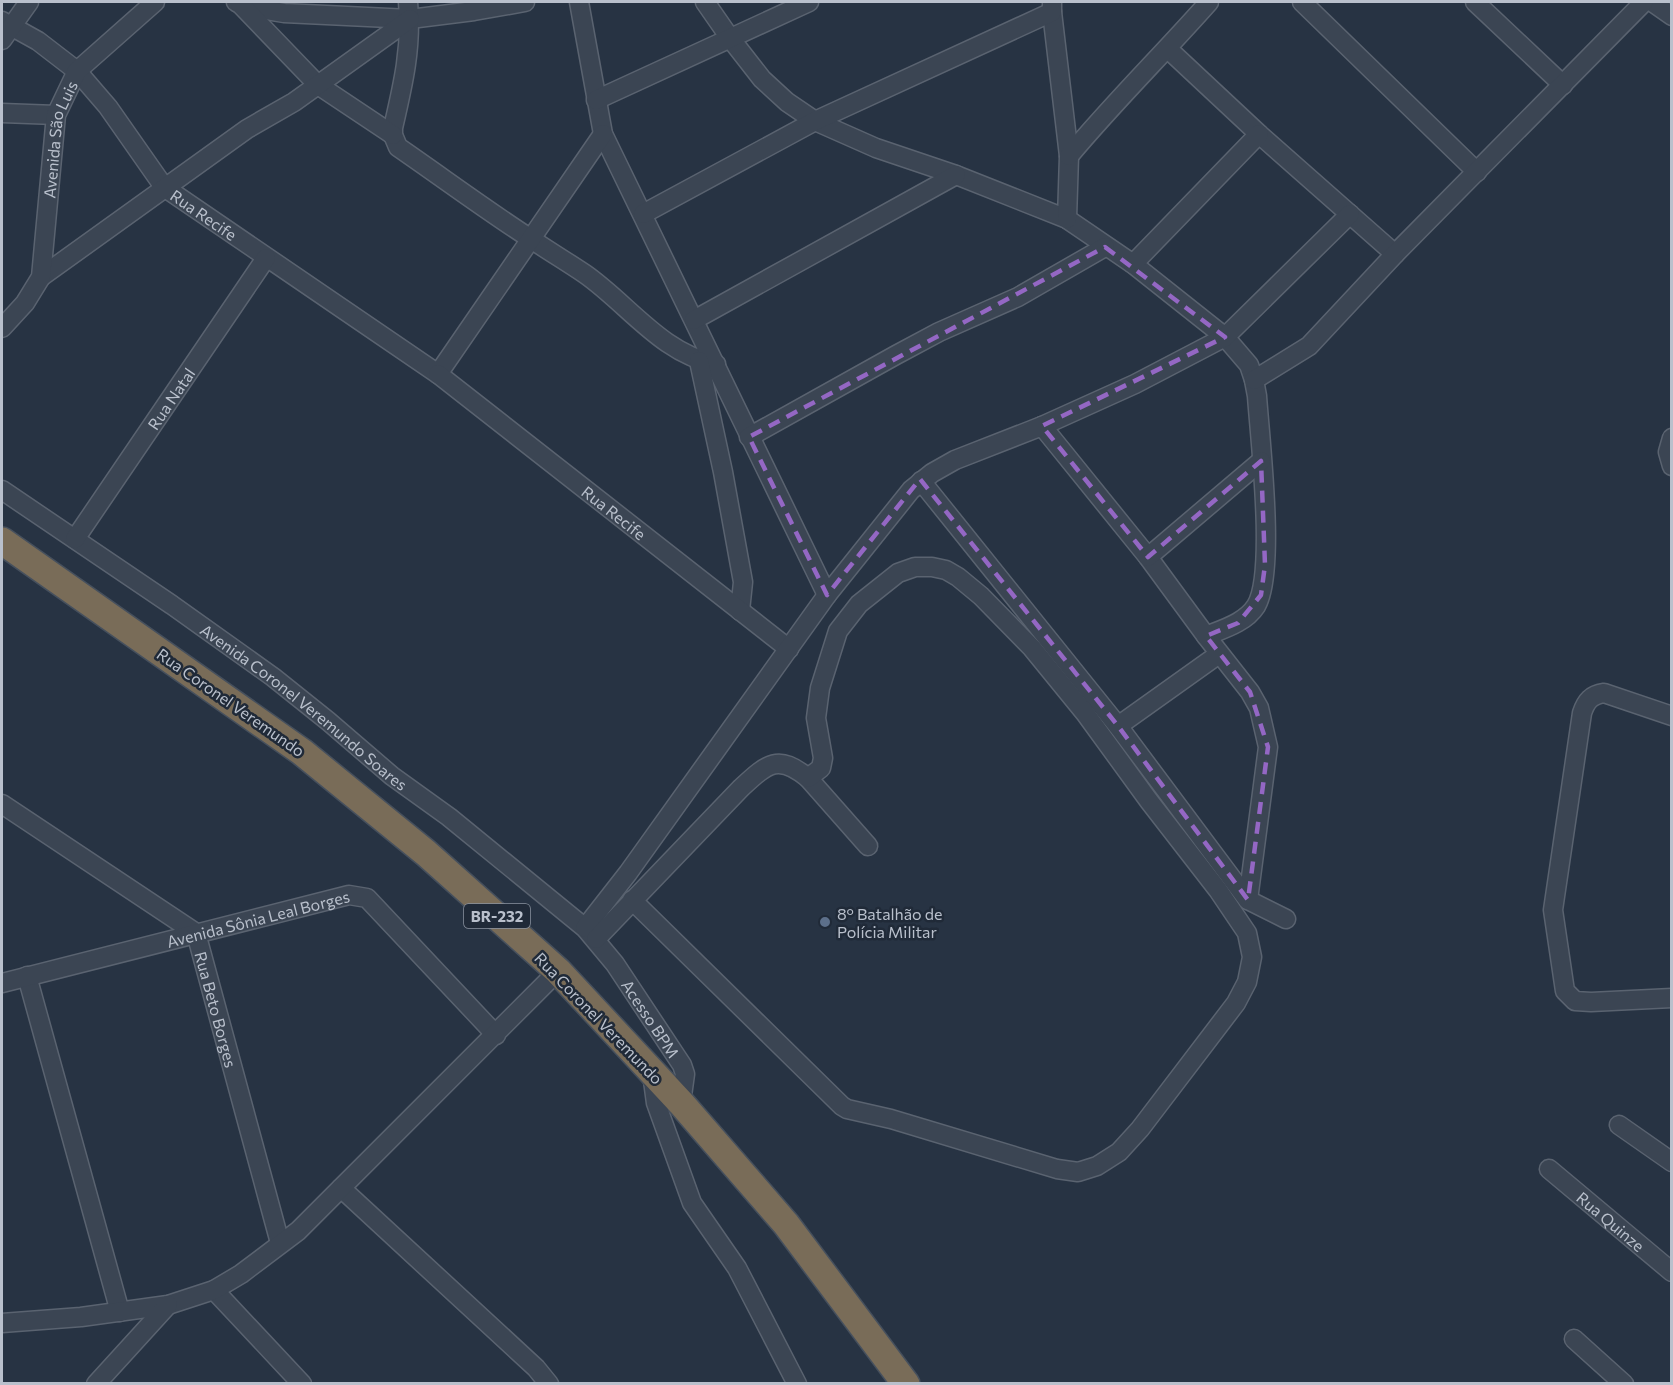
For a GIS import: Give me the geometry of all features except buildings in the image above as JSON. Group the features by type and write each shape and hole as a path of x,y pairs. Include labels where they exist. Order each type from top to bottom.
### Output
{"highway":[{"name":"Rua Coronel Veremundo","path":"2,541 302,752 426,853 558,971 681,1103 786,1224 906,1383"}],"street":[{"path":"5,29 29,2"},
{"name":"Avenida São Luis","path":"41,277 56,115 77,70 155,2"},
{"path":"238,2 248,7 284,13 474,11 525,2"},
{"path":"238,2 318,86 393,135"},
{"path":"579,2 603,134 694,320 707,363 723,472 743,582 740,610"},
{"path":"705,2 762,79 787,102 815,121 876,148 956,175 1067,219 1133,264 1225,337 1249,365 1254,381 1265,505 1265,553 1261,595 1255,608 1238,623 1206,636"},
{"path":"596,100 809,2"},
{"path":"1069,156 1102,116 1168,49 1209,2"},
{"path":"1302,2 1477,172"},
{"path":"1475,2 1563,85"},
{"path":"1254,381 1309,346 1395,254 1644,2"},
{"path":"1652,2 1671,16"},
{"path":"643,214 815,121 1052,7 1069,156 1067,219"},
{"path":"2,327 25,303 41,277 247,129 318,86 409,10"},
{"path":"409,10 407,67 393,128 393,135 399,147 587,276 685,355 707,363 749,437 827,595"},
{"name":"Rua Recife","path":"5,29 38,41 77,70 108,107 164,187 438,374 789,649"},
{"path":"1168,49 1259,134 1395,254"},
{"path":"2,113 56,115"},
{"path":"438,374 603,134"},
{"path":"1133,264 1259,134"},
{"path":"694,320 956,175"},
{"path":"590,933 628,873 827,595 921,480 955,460 1042,426 1135,384 1225,337 1350,214"},
{"path":"749,437 939,332 1018,297 1105,247"},
{"name":"Rua Natal","path":"75,539 266,258"},
{"path":"1042,426 1148,557 1219,654 1250,692 1259,708 1268,747 1248,900"},
{"path":"1671,438 1668,452 1671,466"},
{"path":"1148,557 1261,462"},
{"path":"921,480 1118,726 1248,900 1287,919"},
{"name":"Avenida Coronel Veremundo Soares","path":"2,490 273,677 392,776 449,817 590,933"},
{"path":"632,900 848,1109 891,1119 1057,1169 1078,1172 1096,1166 1119,1152 1140,1129 1236,1003 1247,982 1252,957 1247,933 1218,890 1085,713 1032,648 981,596 946,570 915,567 898,573 859,604 838,631 820,688 816,718 823,758 821,768 808,778"},
{"path":"1118,726 1219,654"},
{"path":"1671,716 1604,693 1596,694 1586,701 1582,713 1553,910 1565,991 1575,1001 1671,998"},
{"path":"590,933 632,900 758,772 771,765 785,763 794,766 808,778 868,846"},
{"name":"Rua Beto Borges","path":"2,804 196,933 280,1243"},
{"name":"Avenida Sônia Leal Borges","path":"2,983 349,895 367,898 496,1035"},
{"name":"Acesso BPM","path":"590,933 682,1065 685,1074 681,1103"},
{"path":"2,1323 168,1305 214,1290 241,1274 297,1231 558,971"},
{"path":"27,976 120,1311"},
{"path":"652,1073 656,1104 692,1203 737,1268 797,1383"},
{"path":"1619,1125 1671,1162"},
{"name":"Rua Quinze","path":"1549,1169 1671,1272"},
{"path":"341,1188 548,1382"},
{"path":"214,1290 302,1383"},
{"path":"96,1383 168,1305"},
{"path":"1575,1339 1623,1383"}],"highlighted area":[{"path":"1105,247 1225,337 1042,426 1148,557 1261,461 1265,565 1261,595 1238,623 1206,636 1250,692 1268,747 1248,900 1118,726 920,479 827,595 749,437"}],"place":[{"name":"8º Batalhão de Polícia Militar","path":"825,922"}]}
